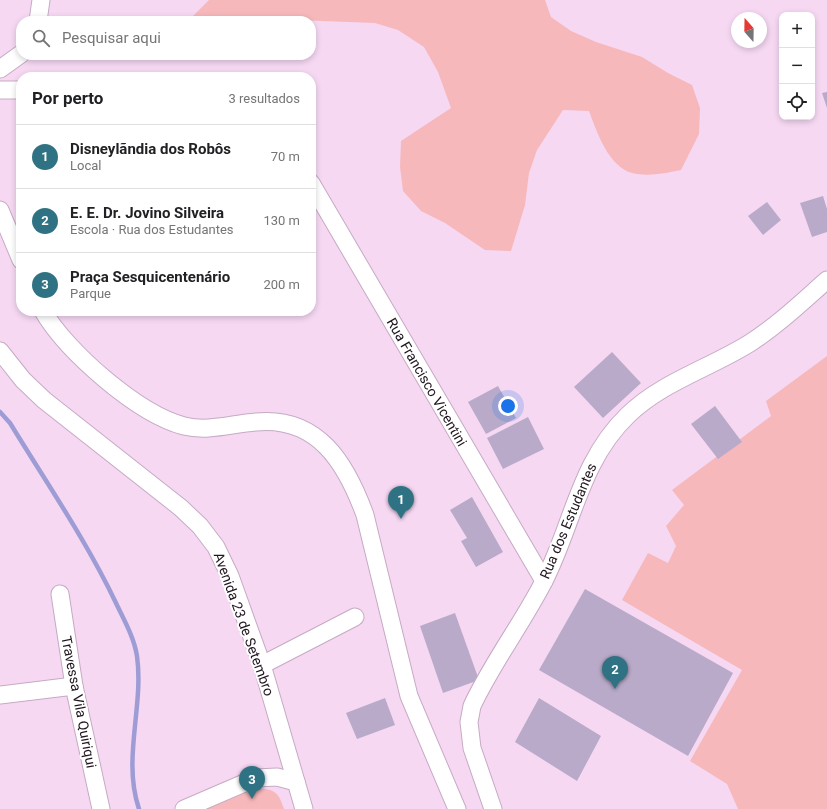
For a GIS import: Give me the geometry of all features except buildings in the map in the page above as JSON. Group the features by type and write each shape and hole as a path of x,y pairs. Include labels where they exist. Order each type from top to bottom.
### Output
{"street":[{"path":"39,16 41,0"},
{"path":"0,69 16,58"},
{"path":"0,90 16,90"},
{"name":"Rua Francisco Vicentini","path":"316,191 544,581"},
{"path":"0,210 16,248"},
{"name":"Rua dos Estudantes","path":"493,809 472,748 469,722 472,706 544,581 558,549 585,477 596,456 611,434 628,414 664,388 750,343 779,322 827,280"},
{"path":"47,316 62,338 96,372 142,406 164,419 184,426 209,429 273,420 298,426 317,437 331,451 344,468 355,488 365,515 409,696 457,809"},
{"name":"Avenida 23 de Setembro","path":"0,352 22,380 49,405 181,508 200,526 216,547 230,576 262,664 304,809"},
{"name":"Avenida 23 de Setembro","path":"0,366 22,380"},
{"name":"Travessa Vila Quiriqui","path":"60,594 74,686 101,809"},
{"path":"262,664 355,617"},
{"path":"0,695 74,686"},
{"path":"184,809 256,778 277,776 296,782"}],"shaded area":[{"path":"209,0 545,0 551,17 571,31 596,42 642,57 668,73 692,85 700,108 699,134 681,170 644,175 632,173 616,163 610,156 604,147 589,111 563,110 537,150 529,173 525,205 511,251 485,250 445,223 421,211 403,191 400,167 401,141 451,108 438,72 424,47 398,30 375,23 316,21 316,16 193,16"},
{"path":"827,356 827,809 738,809 727,784 690,761 742,670 622,600 648,553 668,563 676,546 666,526 684,505 672,490 771,416 766,401"},
{"path":"258,788 276,793 284,809 203,809 213,803"}],"waterway":[{"path":"0,412 10,423 79,534 104,580 134,642 137,656 138,694 132,771 134,790 139,809"}],"place":[{"name":"Disneylãndia dos Robôs","path":"401,519"},
{"name":"E. E. Dr. Jovino Silveira","path":"615,689"},
{"name":"Praça Sesquicentenário","path":"252,799"}]}
